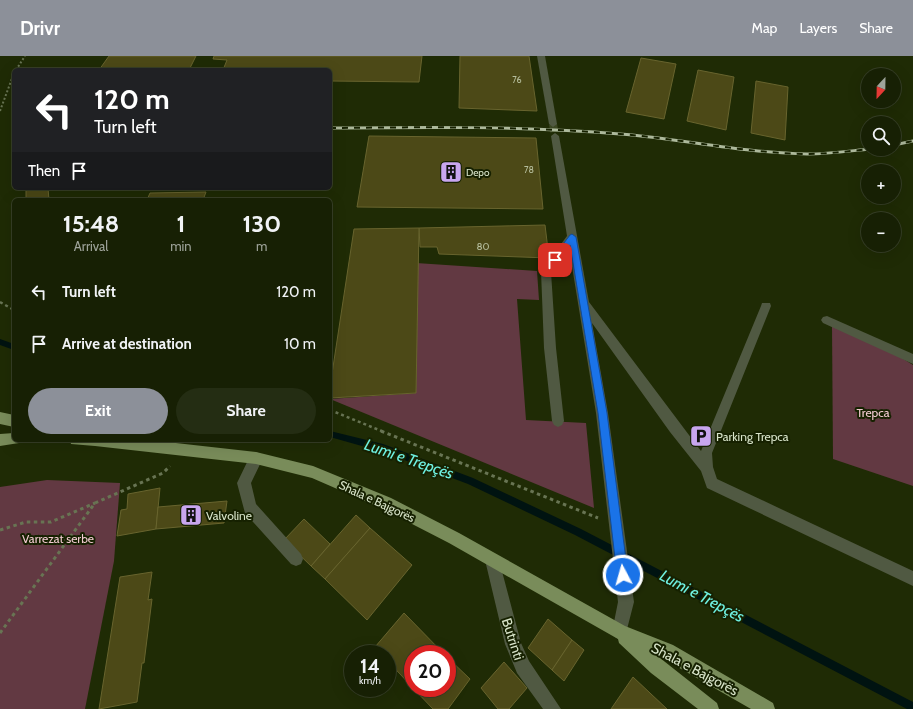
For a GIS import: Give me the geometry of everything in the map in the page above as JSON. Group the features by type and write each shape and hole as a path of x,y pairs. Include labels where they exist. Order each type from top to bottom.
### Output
{"main road":[{"path":"0,418 12,421"},
{"path":"0,440 12,439"},
{"name":"Shala e Bajgorës","path":"114,442 256,458 313,472 378,500 454,538 620,632 667,651 767,709"},
{"name":"Shala e Bajgorës","path":"620,632 657,667 711,709"}],"street":[{"path":"542,56 553,124"},
{"path":"555,136 602,413 618,530 626,602 620,632"},
{"path":"558,420 550,348 546,271 572,237"},
{"path":"584,303 618,347 677,433 706,467 712,483 913,579"},
{"path":"706,467 706,453 766,306"},
{"path":"827,320 913,359"},
{"path":"256,458 244,483 250,508 296,559"},
{"name":"Butrinti","path":"492,560 513,644 523,668 553,709"}],"path":[{"path":"17,68 25,56"},
{"path":"0,111 12,78"},
{"path":"0,302 12,309"},
{"path":"332,411 618,530"},
{"path":"0,530 26,522 51,522 163,473"},
{"path":"0,633 95,503"}],"green space":[{"path":"416,263 537,271 539,300 517,299 526,420 586,423 594,508 332,400 416,393"},
{"name":"Trepca","path":"832,326 897,355 913,365 913,486 833,459"},
{"name":"Varrezat serbe","path":"47,480 120,483 114,561 85,709 0,709 0,487"}],"building":[{"path":"109,56 196,56 190,68 100,68"},
{"path":"214,56 422,56 419,82 332,81 332,68 224,68 227,60 213,59"},
{"path":"460,56 529,56 537,111 459,108"},
{"path":"641,58 676,64 664,119 626,112"},
{"path":"698,70 734,77 726,130 687,121"},
{"path":"756,81 788,87 785,140 751,133"},
{"name":"Depo","path":"369,136 536,138 543,209 357,207"},
{"path":"26,190 48,190 49,198 26,198"},
{"path":"206,192 204,198 148,198 150,193"},
{"path":"545,225 549,258 439,254 437,247 420,247 419,228"},
{"path":"419,228 416,393 332,398 332,374 354,229"},
{"path":"160,488 156,529 117,536 121,510 127,509 128,494"},
{"name":"Valvoline","path":"227,501 224,523 156,529 158,507"},
{"path":"356,515 370,528 325,579 311,566"},
{"path":"304,519 330,544 311,566 284,540"},
{"path":"370,528 412,565 367,620 325,579"},
{"path":"152,572 148,600 152,599 144,663 142,663 137,702 99,709 120,577"},
{"path":"404,613 435,645 404,645 404,678 396,670 396,645 377,645"},
{"path":"548,619 572,640 552,670 528,648"},
{"path":"572,640 584,650 564,681 552,670"},
{"path":"504,662 527,688 509,709 498,709 481,688"},
{"path":"456,666 470,679 448,709 433,709 422,697 456,697"},
{"path":"633,677 667,709 611,709"}],"waterway":[{"name":"Lumi e Trepçës","path":"0,342 12,346"},
{"name":"Lumi e Trepçës","path":"332,435 383,448 470,481 578,532 913,707"}],"tunnel":[{"path":"553,124 555,136"}],"railway":[{"path":"332,128 403,127 584,131 644,136 737,149 783,153 807,154 861,150"},
{"path":"901,144 913,141"}],"place":[{"name":"Depo","path":"451,172"},
{"name":"Parking Trepca","path":"701,436"},
{"name":"Valvoline","path":"191,515"}],"route":[{"path":"555,260 572,237 602,413 623,575"}]}
